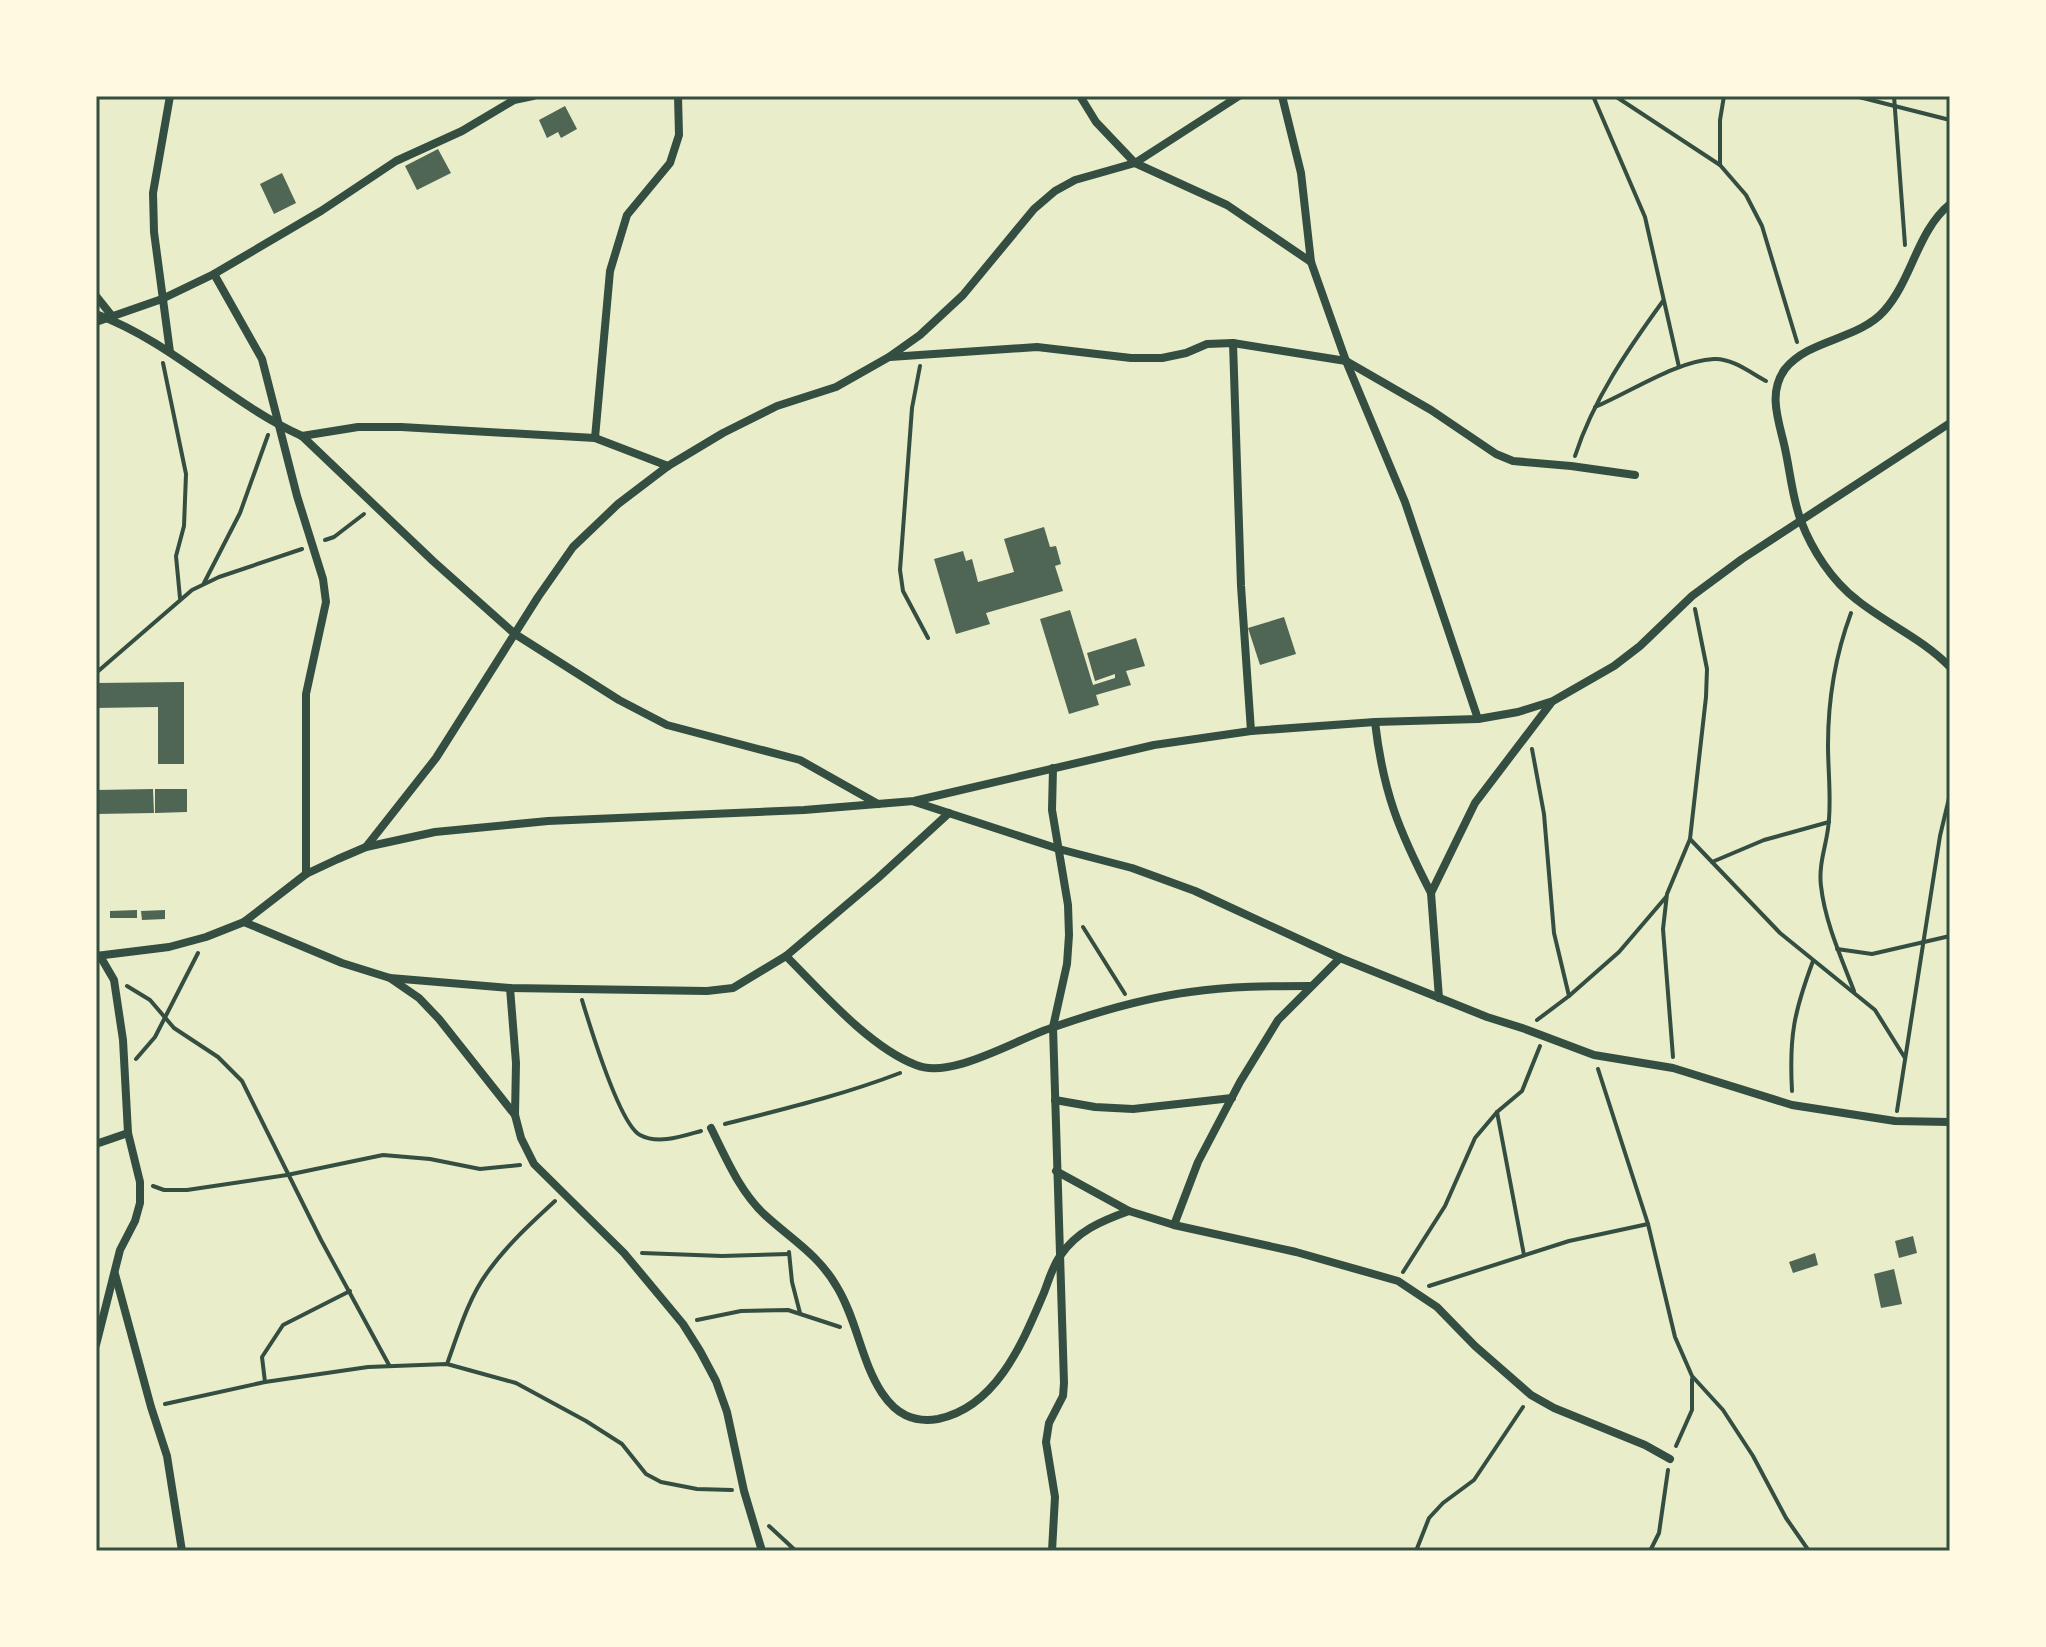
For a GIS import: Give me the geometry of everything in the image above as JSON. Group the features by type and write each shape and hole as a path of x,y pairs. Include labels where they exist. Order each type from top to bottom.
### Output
{"street":[{"path":"170,96 153,193 154,232 170,352"},
{"path":"96,322 162,299 214,274 321,211 396,161 462,131 515,98 533,96"},
{"path":"595,438 610,271 627,215 670,163 679,135 678,96"},
{"path":"1080,96 1096,122 1135,163 1227,205 1311,262"},
{"path":"366,847 436,758 573,547 618,504 668,466 777,406 836,387 889,357 920,335 963,295 1034,209 1055,191 1075,180 1135,163 1239,96"},
{"path":"1282,96 1301,173 1311,262 1346,361 1405,502 1478,719"},
{"path":"1950,204 1933,222 1907,275 1883,312 1871,323 1802,356 1786,367 1775,387 1776,410 1801,520 1819,555 1836,580 1856,599 1910,635 1950,667"},
{"path":"214,274 262,359 277,424 323,579 326,602 306,694 306,874"},
{"path":"96,296 109,317"},
{"path":"96,314 109,317 159,345 277,424 302,436 515,634 619,700 667,725 800,760 878,804"},
{"path":"889,357 1037,347 1131,358 1162,358 1207,344 1233,343 1346,361 1431,410 1496,454 1526,464 1571,466 1635,475"},
{"path":"1233,343 1241,586 1251,731"},
{"path":"96,1345 120,1250 135,1221 140,1203 140,1182 128,1133 123,1040 114,980 98,956 169,947 206,937 244,922 306,874 366,847 435,832 548,821 744,813 914,801 1154,745 1251,731 1375,722 1478,719 1518,712 1553,701 1614,666 1649,638 1692,596 1801,520 1950,423"},
{"path":"302,436 358,427 401,427 595,438 668,466"},
{"path":"1431,893 1475,803 1553,701"},
{"path":"1375,722 1381,769 1391,806 1431,893 1439,998"},
{"path":"1052,1551 1055,1497 1046,1442 1049,1423 1063,1396 1064,1383 1053,1027 1067,964 1068,905 1052,810 1053,768"},
{"path":"914,801 1059,849 1132,868 1195,891 1303,938 1340,958 1487,1017 1594,1055 1673,1068 1792,1105 1895,1121 1950,1122"},
{"path":"244,922 342,963 390,978 578,990 707,991 733,988 786,956 949,813"},
{"path":"786,956 849,1018 894,1053 918,1066 946,1067 1053,1027 1187,992 1254,986 1311,986"},
{"path":"1174,1225 1198,1162 1278,1020 1340,958"},
{"path":"390,978 419,998 439,1019 515,1115"},
{"path":"510,988 516,1063 515,1115 521,1138 534,1164 624,1253 683,1324 710,1371 723,1402 762,1551"},
{"path":"1055,1100 1133,1109 1232,1098"},
{"path":"711,1128 749,1197 765,1215 813,1254 837,1286 882,1394 904,1416 921,1422 948,1417 978,1400 1004,1374 1025,1337 1059,1258 1079,1234 1098,1222 1129,1211"},
{"path":"96,1144 128,1133"},
{"path":"1056,1171 1129,1211 1398,1281 1437,1307 1475,1346 1531,1395 1670,1459"},
{"path":"115,1273 167,1456 182,1551"}],"path":[{"path":"1593,96 1645,217 1679,367"},
{"path":"1615,96 1720,165 1746,195 1762,226 1787,317 1802,356"},
{"path":"1720,165 1720,120 1724,96"},
{"path":"1855,96 1950,120"},
{"path":"1894,96 1905,246"},
{"path":"1571,466 1595,407 1663,300"},
{"path":"159,345 186,474 184,526 176,556 180,599"},
{"path":"922,356 912,408 900,580 928,638"},
{"path":"1595,407 1679,367 1715,359 1727,361 1775,387"},
{"path":"204,583 240,513 277,424"},
{"path":"96,673 180,599 204,583 334,537 375,506"},
{"path":"1673,1068 1663,929 1667,894 1690,839 1707,669 1692,596"},
{"path":"1854,991 1837,949 1821,887 1820,866 1829,822 1828,746 1832,677 1839,645 1856,599"},
{"path":"1528,731 1544,814 1554,933 1569,996"},
{"path":"1895,1121 1940,836 1950,794"},
{"path":"1712,862 1764,840 1829,822"},
{"path":"1690,839 1780,933 1875,1010 1905,1058"},
{"path":"1525,1029 1619,952 1667,894"},
{"path":"1068,905 1132,1005"},
{"path":"1837,949 1872,954 1950,936"},
{"path":"124,1070 149,1046 206,937"},
{"path":"1792,1105 1790,1050 1794,1017 1813,961"},
{"path":"114,980 145,996 165,1019 218,1057 242,1081 287,1175 390,1366"},
{"path":"578,990 630,1126 641,1135 655,1139 679,1137 862,1088 918,1066"},
{"path":"1398,1281 1445,1206 1475,1138 1497,1112 1522,1091 1543,1035"},
{"path":"1594,1055 1648,1224 1675,1337 1692,1376 1723,1410 1753,1456 1786,1518 1809,1551"},
{"path":"1497,1112 1524,1255"},
{"path":"140,1182 164,1190 187,1190 287,1175 383,1155 430,1159 480,1169 534,1164"},
{"path":"447,1364 460,1327 485,1274 523,1229 563,1194"},
{"path":"1416,1291 1569,1241 1648,1224"},
{"path":"789,1233 789,1254 800,1313"},
{"path":"624,1253 789,1254"},
{"path":"265,1382 262,1357 283,1325 350,1291"},
{"path":"683,1324 741,1311 767,1309 800,1313 856,1333"},
{"path":"151,1407 265,1382 390,1366 447,1364 516,1383 586,1421 622,1444 646,1474 661,1482 697,1489 744,1491"},
{"path":"1416,1551 1429,1518 1443,1503 1474,1480 1531,1395"},
{"path":"749,1508 796,1551"}],"building":[{"path":"565,106 577,129 561,138 558,132 547,138 539,120"},
{"path":"438,149 451,173 417,190 405,166"},
{"path":"282,173 296,203 274,214 260,184"},
{"path":"1044,527 1050,547 1056,546 1061,564 1055,566 1063,591 986,613 990,624 956,634 934,559 963,551 966,561 972,559 978,582 1014,572 1004,539"},
{"path":"1070,610 1093,685 1115,678 1115,674 1095,681 1087,653 1136,638 1145,666 1126,671 1131,685 1096,695 1099,705 1069,714 1040,619"},
{"path":"1284,617 1296,654 1260,665 1248,628"},
{"path":"184,682 184,764 158,764 158,707 96,708 96,683"},
{"path":"153,789 154,813 96,814 96,790"},
{"path":"155,789 187,789 187,812 155,813"},
{"path":"137,910 137,918 110,918 110,911"},
{"path":"165,910 165,919 142,920 141,911"},
{"path":"1913,1236 1917,1253 1899,1258 1895,1241"},
{"path":"1815,1253 1818,1265 1793,1273 1789,1262"},
{"path":"1894,1269 1902,1304 1881,1308 1874,1274"}]}
